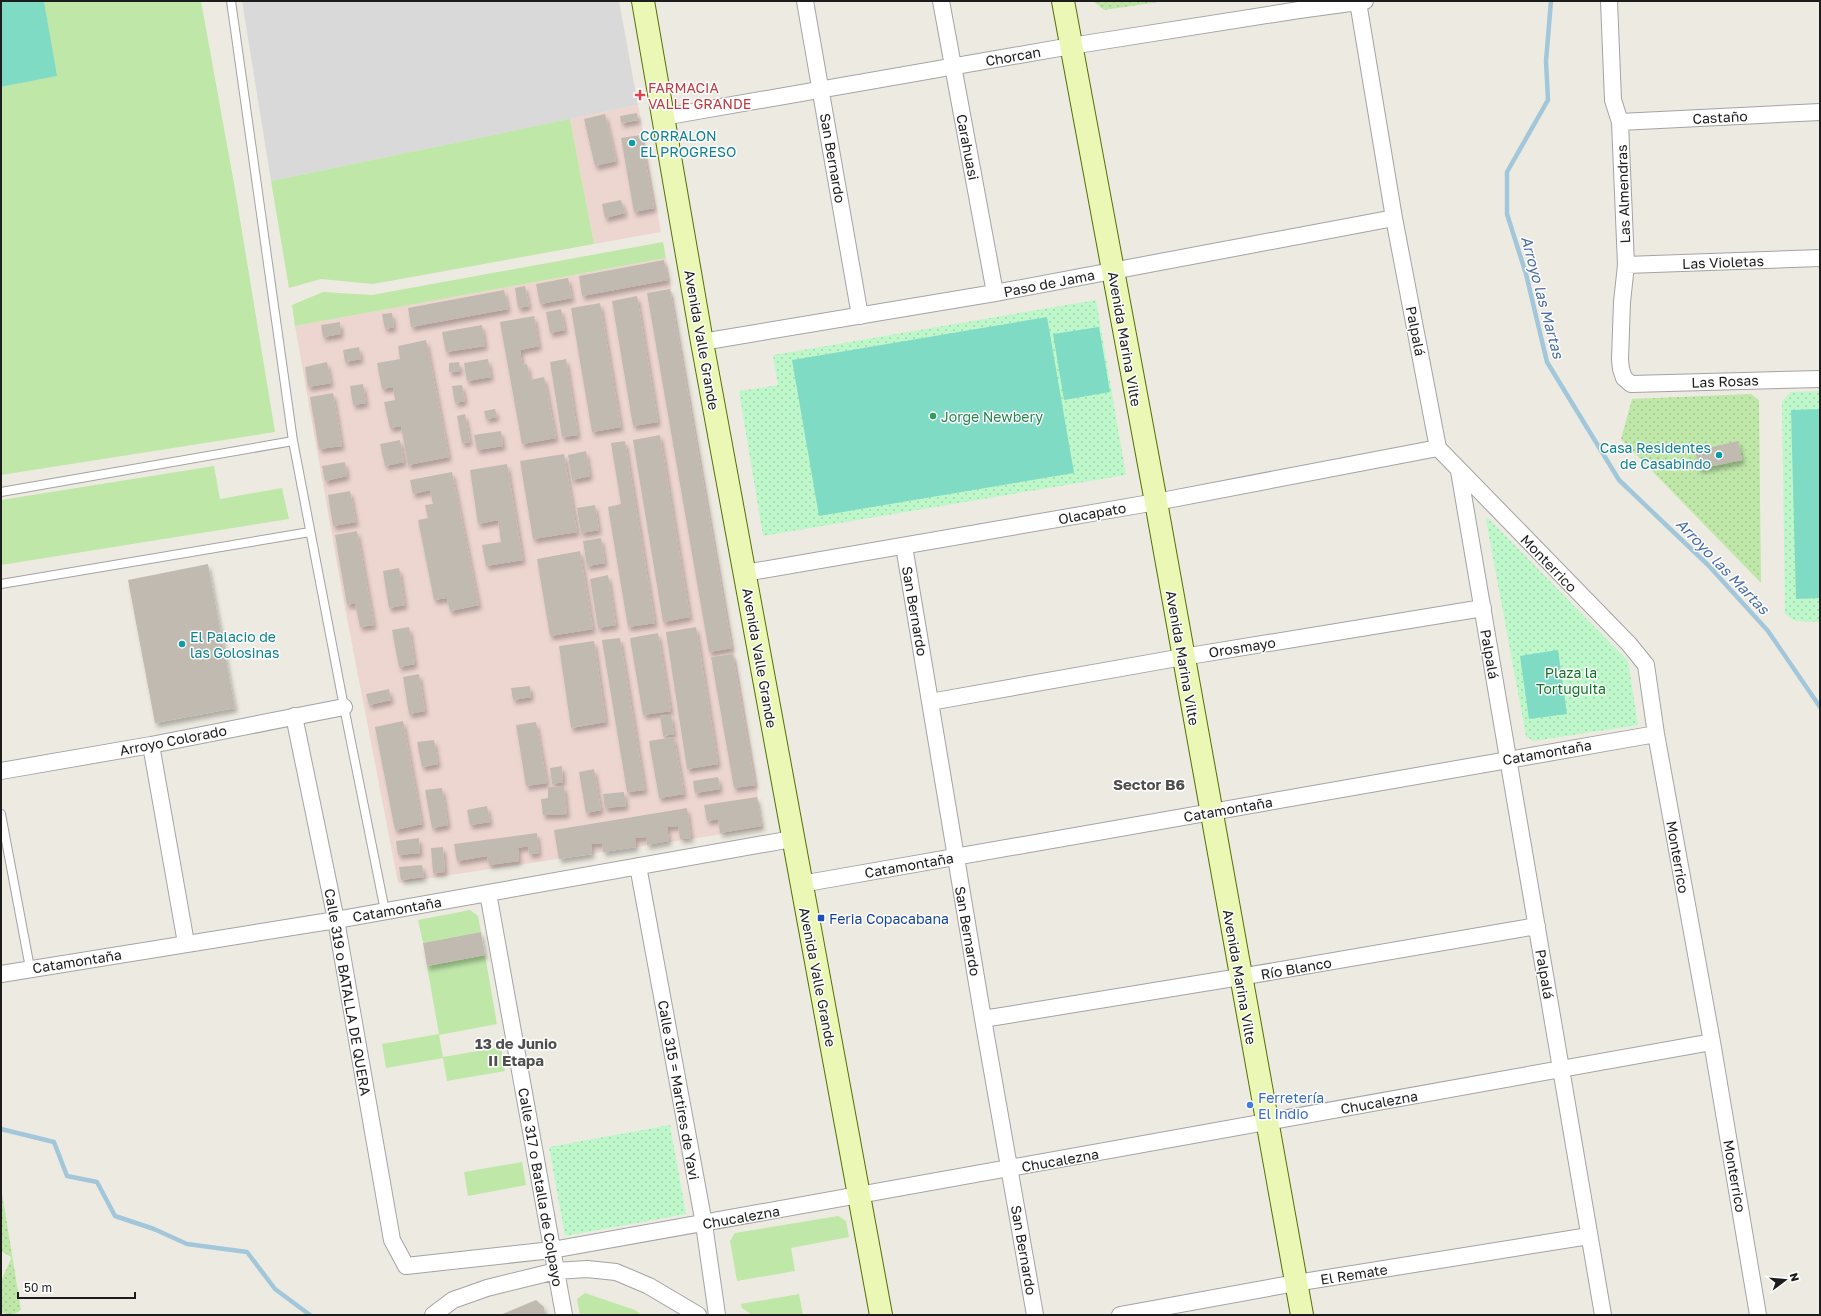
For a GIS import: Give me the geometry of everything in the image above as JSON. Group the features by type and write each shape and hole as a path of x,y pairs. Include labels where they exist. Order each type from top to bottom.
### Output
{"street":[{"name":"Avenida Valle Grande","path":"643,1 702,342 792,839 881,1315"},
{"name":"San Bernardo","path":"805,1 860,316"},
{"name":"Carahuasi","path":"941,1 995,293"},
{"name":"Avenida Marina Vilte","path":"1063,1 1156,502 1240,977 1302,1315"},
{"name":"Las Almendras","path":"1609,1 1613,100 1620,122 1626,265 1622,302 1620,359 1624,378 1631,384"},
{"name":"Chorcan","path":"663,117 1298,5 1361,2"},
{"name":"Palpalá","path":"1361,2 1394,218 1438,448"},
{"name":"Castaño","path":"1620,122 1820,112"},
{"name":"Paso de Jama","path":"702,342 995,293 1394,218"},
{"name":"Las Violetas","path":"1626,265 1820,258"},
{"name":"Las Rosas","path":"1631,384 1820,379"},
{"path":"1438,448 1459,471"},
{"name":"Olacapato","path":"745,573 1156,502 1438,448"},
{"name":"Palpalá","path":"1459,471 1603,1315"},
{"name":"Monterrico","path":"1459,471 1629,644 1646,664 1656,734 1712,1042 1758,1315"},
{"name":"San Bernardo","path":"904,546 955,856 1035,1315"},
{"name":"Orosmayo","path":"930,702 1183,657 1482,608"},
{"name":"Arroyo Colorado","path":"1,771 151,745 344,707"},
{"name":"Calle 319 o BATALLA DE QUERA","path":"294,716 336,920 392,1240 406,1266"},
{"name":"Catamontaña","path":"801,884 1508,758 1656,734"},
{"path":"151,745 186,943"},
{"name":"Catamontaña","path":"1,974 30,968 336,920 792,839"},
{"name":"Calle 315 = Martires de Yavi","path":"638,866 704,1224 717,1315"},
{"name":"Calle 317 o Batalla de Colpayo","path":"488,893 564,1315"},
{"name":"Río Blanco","path":"983,1019 1537,926"},
{"name":"Chucalezna","path":"406,1266 552,1250 704,1224 1712,1042"},
{"name":"El Remate","path":"1120,1315 1296,1283 1589,1236"},
{"path":"433,1315 453,1300 487,1288 556,1271 587,1269 616,1272 649,1286 698,1315"}],"lane":[{"path":"231,1 293,441 385,911"},
{"path":"1,492 293,441"},
{"path":"1,584 310,532"},
{"path":"1,814 30,968"}],"shaded area":[{"path":"1,1 44,1 57,76 1,87"},
{"path":"242,1 619,1 638,105 271,181"},
{"path":"638,105 661,232 594,244 570,119"},
{"path":"666,258 758,786 757,791 763,828 398,883 345,608 295,326"},
{"name":"Jorge Newbery","path":"1047,317 1074,473 819,516 792,360"},
{"path":"1099,327 1110,392 1064,400 1053,334"},
{"path":"1820,409 1820,598 1796,599 1791,410"},
{"path":"1558,650 1567,714 1529,719 1520,656"}],"green space":[{"path":"44,1 201,1 235,189 275,432 1,475 1,87 56,76"},
{"path":"1093,1 1166,1 1104,10"},
{"path":"570,119 594,244 373,284 321,279 289,288 271,181"},
{"path":"663,242 666,258 295,326 292,305 323,292 372,295"},
{"name":"Jorge Newbery","path":"1096,300 1126,475 763,536 739,391 778,385 773,355"},
{"path":"1820,391 1820,622 1795,621 1785,614 1782,401 1791,392"},
{"path":"1751,394 1759,400 1761,583 1621,439 1632,399"},
{"path":"214,466 220,499 282,488 289,519 1,565 1,500"},
{"name":"Plaza la Tortuguita","path":"1488,518 1628,661 1638,725 1533,741 1526,736 1486,520"},
{"path":"470,910 478,916 481,932 423,943 418,920"},
{"path":"485,955 497,1024 439,1035 443,1057 501,1047 505,1071 447,1081 443,1058 386,1068 382,1044 439,1034 427,966"},
{"path":"670,1125 686,1214 565,1236 549,1147"},
{"path":"522,1162 526,1185 468,1196 464,1172"},
{"path":"1,1187 21,1310 11,1314 1,1312 1,1281 11,1257 1,1251"},
{"path":"838,1216 846,1221 849,1237 791,1248 795,1271 737,1281 730,1241 735,1233"},
{"path":"585,1293 635,1310 642,1315 580,1315 577,1299"},
{"path":"799,1294 803,1315 752,1315 742,1308 741,1304"}],"building":[{"path":"637,113 638,120 621,123 620,116"},
{"path":"605,114 616,161 595,166 584,119"},
{"path":"641,135 654,208 634,212 621,138"},
{"path":"621,200 625,213 605,218 602,204"},
{"path":"664,260 668,280 582,296 579,276"},
{"path":"568,278 572,298 540,304 536,284"},
{"path":"525,286 529,306 518,308 515,288"},
{"path":"670,289 732,648 709,652 647,293"},
{"path":"504,290 508,309 411,327 408,308"},
{"path":"637,296 658,422 633,426 612,301"},
{"path":"600,303 621,427 592,432 571,308"},
{"path":"561,309 565,330 550,333 546,312"},
{"path":"392,313 394,327 385,329 382,314"},
{"path":"534,316 539,346 520,350 522,365 527,364 530,380 544,377 556,438 522,444 500,322"},
{"path":"340,322 341,334 323,337 321,325"},
{"path":"482,325 485,346 446,352 442,332"},
{"path":"426,340 449,457 408,465 401,426 390,428 384,402 395,400 393,387 382,389 377,363 400,359 398,346"},
{"path":"359,347 361,359 345,362 343,350"},
{"path":"488,359 491,377 467,381 464,363"},
{"path":"566,359 578,435 562,437 550,362"},
{"path":"327,362 331,383 308,387 305,367"},
{"path":"459,362 460,371 449,372 449,363"},
{"path":"363,384 366,403 353,405 350,386"},
{"path":"462,385 465,401 455,403 452,386"},
{"path":"333,393 342,446 319,449 310,397"},
{"path":"495,409 497,417 486,419 484,411"},
{"path":"465,414 470,442 462,443 457,416"},
{"path":"501,431 503,446 477,450 474,435"},
{"path":"660,435 690,617 663,622 633,440"},
{"path":"400,440 404,462 385,466 380,444"},
{"path":"625,441 655,623 628,627 608,507 621,504 611,443"},
{"name":"Casa Residentes de Casabindo","path":"1738,441 1742,460 1699,469 1695,451"},
{"path":"586,451 590,476 572,480 568,455"},
{"path":"564,454 577,532 533,539 520,461"},
{"path":"345,462 347,476 325,481 322,466"},
{"path":"507,464 523,560 486,566 482,545 501,542 498,520 478,524 470,470"},
{"path":"452,472 479,605 450,611 447,598 434,600 418,520 428,518 425,505 433,504 430,490 413,494 410,480"},
{"path":"350,491 356,522 333,526 328,495"},
{"path":"595,505 599,530 581,533 577,508"},
{"path":"357,531 374,625 360,627 355,603 347,605 335,535"},
{"path":"601,538 605,563 587,566 583,541"},
{"path":"580,551 593,629 550,636 537,559"},
{"name":"El Palacio de las Golosinas","path":"208,564 235,708 155,723 128,580"},
{"path":"399,568 405,605 389,608 383,571"},
{"path":"608,575 616,625 598,628 590,579"},
{"path":"409,627 415,664 399,667 392,630"},
{"path":"696,627 718,764 687,769 666,632"},
{"path":"658,633 671,711 643,715 630,638"},
{"path":"620,638 645,790 627,792 602,640"},
{"path":"594,641 606,722 571,728 559,646"},
{"path":"733,654 755,785 734,788 711,657"},
{"path":"419,674 425,711 409,714 403,677"},
{"path":"530,686 531,697 513,700 511,688"},
{"path":"389,689 391,700 369,705 366,694"},
{"path":"671,715 674,734 663,736 660,716"},
{"path":"403,721 422,824 395,830 375,727"},
{"path":"536,722 547,783 526,786 516,725"},
{"path":"674,737 684,794 659,798 649,741"},
{"path":"434,740 438,764 422,767 417,742"},
{"path":"562,766 563,782 552,784 550,768"},
{"path":"594,769 601,810 586,813 579,772"},
{"path":"718,777 720,789 695,793 693,781"},
{"path":"564,786 567,814 543,815 541,799 548,798 548,787"},
{"path":"442,788 448,825 432,828 425,790"},
{"path":"624,792 626,806 605,808 603,794"},
{"path":"757,797 762,826 720,833 718,819 707,821 704,805"},
{"path":"487,806 490,822 470,825 467,810"},
{"path":"687,808 691,838 680,839 678,826 667,827 669,841 647,845 646,837 635,838 636,847 603,852 602,843 591,844 592,854 559,859 554,830"},
{"path":"537,833 539,853 529,854 528,846 518,848 519,861 489,865 487,856 457,861 454,844"},
{"path":"419,838 420,853 398,855 396,841"},
{"path":"443,847 445,872 433,873 431,848"},
{"path":"422,865 424,877 401,880 399,867"},
{"path":"481,932 485,955 427,966 423,943"},
{"path":"536,1300 544,1307 545,1315 500,1315"}],"waterway":[{"name":"Arroyo las Martas","path":"1551,1 1546,61 1548,100 1507,172 1507,214 1526,274 1547,362 1619,480 1708,565 1768,631 1820,707"},
{"path":"1,1129 54,1142 67,1176 97,1182 115,1216 154,1229 187,1244 247,1252 275,1289 310,1315"}],"place":[{"name":"FARMACIA VALLE GRANDE","path":"640,95"},
{"name":"CORRALON EL PROGRESO","path":"632,143"},
{"name":"Jorge Newbery","path":"933,416"},
{"name":"Casa Residentes de Casabindo","path":"1719,455"},
{"name":"El Palacio de las Golosinas","path":"182,644"},
{"name":"Feria Copacabana","path":"821,918"},
{"name":"Ferretería El Indio","path":"1250,1105"}],"district":[{"name":"Sector B6","path":"1149,784"},
{"name":"13 de Junio II Etapa","path":"516,1052"}]}
